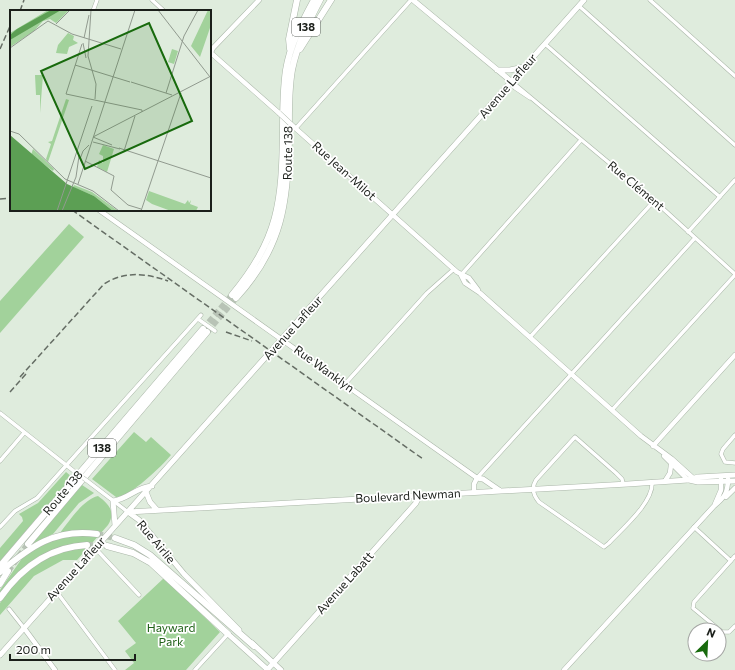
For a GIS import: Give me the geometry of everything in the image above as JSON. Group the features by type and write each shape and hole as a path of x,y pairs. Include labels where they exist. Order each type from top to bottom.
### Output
{"highway":[{"path":"293,55 289,39 297,0"},
{"name":"Route 138","path":"234,297 263,264 274,242 282,217 288,184 290,89 293,55 299,29 314,0"},
{"name":"Route 138","path":"293,55 320,0"},
{"path":"293,55 332,0"},
{"name":"Route 138","path":"0,566 205,331 28,544"},
{"path":"0,572 24,551 47,540 71,534 98,534"},
{"path":"115,538 134,545 153,557 254,646"},
{"path":"0,598 16,577 38,560 64,549 87,545"},
{"path":"107,546 133,553 151,563 228,634"},
{"path":"0,584 8,571"}],"main road":[{"name":"Rue Clément","path":"412,0 512,82"},
{"name":"Avenue Lafleur","path":"0,655 584,0"},
{"path":"496,70 510,70 525,67"},
{"name":"Boulevard Newman","path":"128,512 623,484 735,475"},
{"path":"477,478 483,479 499,490"},
{"name":"Boulevard Newman","path":"690,479 698,482 735,482"},
{"path":"115,525 114,501 120,500 141,487 152,486"},
{"path":"146,492 150,502 157,510"},
{"name":"Avenue Labatt","path":"268,670 416,503 420,495"},
{"name":"Rue Airlie","path":"128,512 138,520 180,570 254,646 281,670"},
{"path":"228,634 268,670"}],"street":[{"path":"92,10 97,0"},
{"path":"152,0 163,10"},
{"path":"211,51 259,0"},
{"path":"295,127 412,0"},
{"path":"650,0 735,76"},
{"path":"579,6 735,145"},
{"path":"545,44 720,197"},
{"name":"Rue Jean-Milot","path":"211,54 454,269 461,275 469,278 480,293 653,446 672,459 690,479"},
{"name":"Rue Clément","path":"512,82 515,88 534,101 654,201 735,274"},
{"path":"461,275 581,140"},
{"path":"688,232 735,180"},
{"path":"530,337 654,201"},
{"name":"Rue Wanklyn","path":"101,211 477,478"},
{"path":"474,492 474,484 477,478 695,238"},
{"path":"345,384 427,293 454,269"},
{"path":"612,410 735,274"},
{"path":"0,527 15,511 35,500 199,317 215,331"},
{"path":"653,446 735,355"},
{"name":"Rue Airlie","path":"0,414 128,512"},
{"path":"0,461 24,433"},
{"path":"735,435 723,449 721,454 725,462 735,463"},
{"path":"623,484 622,479 616,473 575,437 536,480 533,489 539,502 604,547 644,503 652,490 652,482"},
{"name":"Rue Jean-Milot","path":"662,453 671,465 690,479"},
{"path":"665,481 670,473 671,465"},
{"path":"714,506 720,493 721,475"},
{"path":"724,498 728,490 728,475"},
{"path":"564,670 694,527 714,506 735,488"},
{"path":"694,527 731,561"},
{"path":"95,548 139,595"},
{"path":"735,556 694,602 693,608 722,632 729,632 735,626"},
{"path":"56,591 115,670"},
{"path":"9,609 55,670"},
{"path":"195,670 228,634"}],"green space":[{"path":"69,224 84,237 0,333 0,301"},
{"path":"134,432 146,442 151,437 171,455 137,487 122,496 116,497 92,479"},
{"path":"66,472 72,477 0,561 0,548 23,521 19,514 38,503"},
{"path":"82,485 94,493 79,503 53,534 32,544"},
{"path":"98,496 108,505 110,509 111,516 108,525 77,560 63,560 34,576 0,615 0,603 14,584 49,552 0,595 0,590 25,554 54,540 75,536 59,534 81,507 92,498"},
{"name":"Hayward Park","path":"164,578 220,632 186,670 125,670 134,663 125,651 136,643 118,621"}],"tunnel":[{"path":"203,329 232,295"},
{"path":"207,332 236,298"},
{"path":"97,534 115,538"},
{"path":"8,571 28,544"},
{"path":"87,545 107,546"}],"railway":[{"path":"20,10 24,0"},
{"path":"0,49 10,26"},
{"path":"0,199 10,198"},
{"path":"73,211 423,459"},
{"path":"20,377 104,284 127,275 152,276 168,281"},
{"path":"226,332 252,341"},
{"path":"10,392 26,374"}]}
